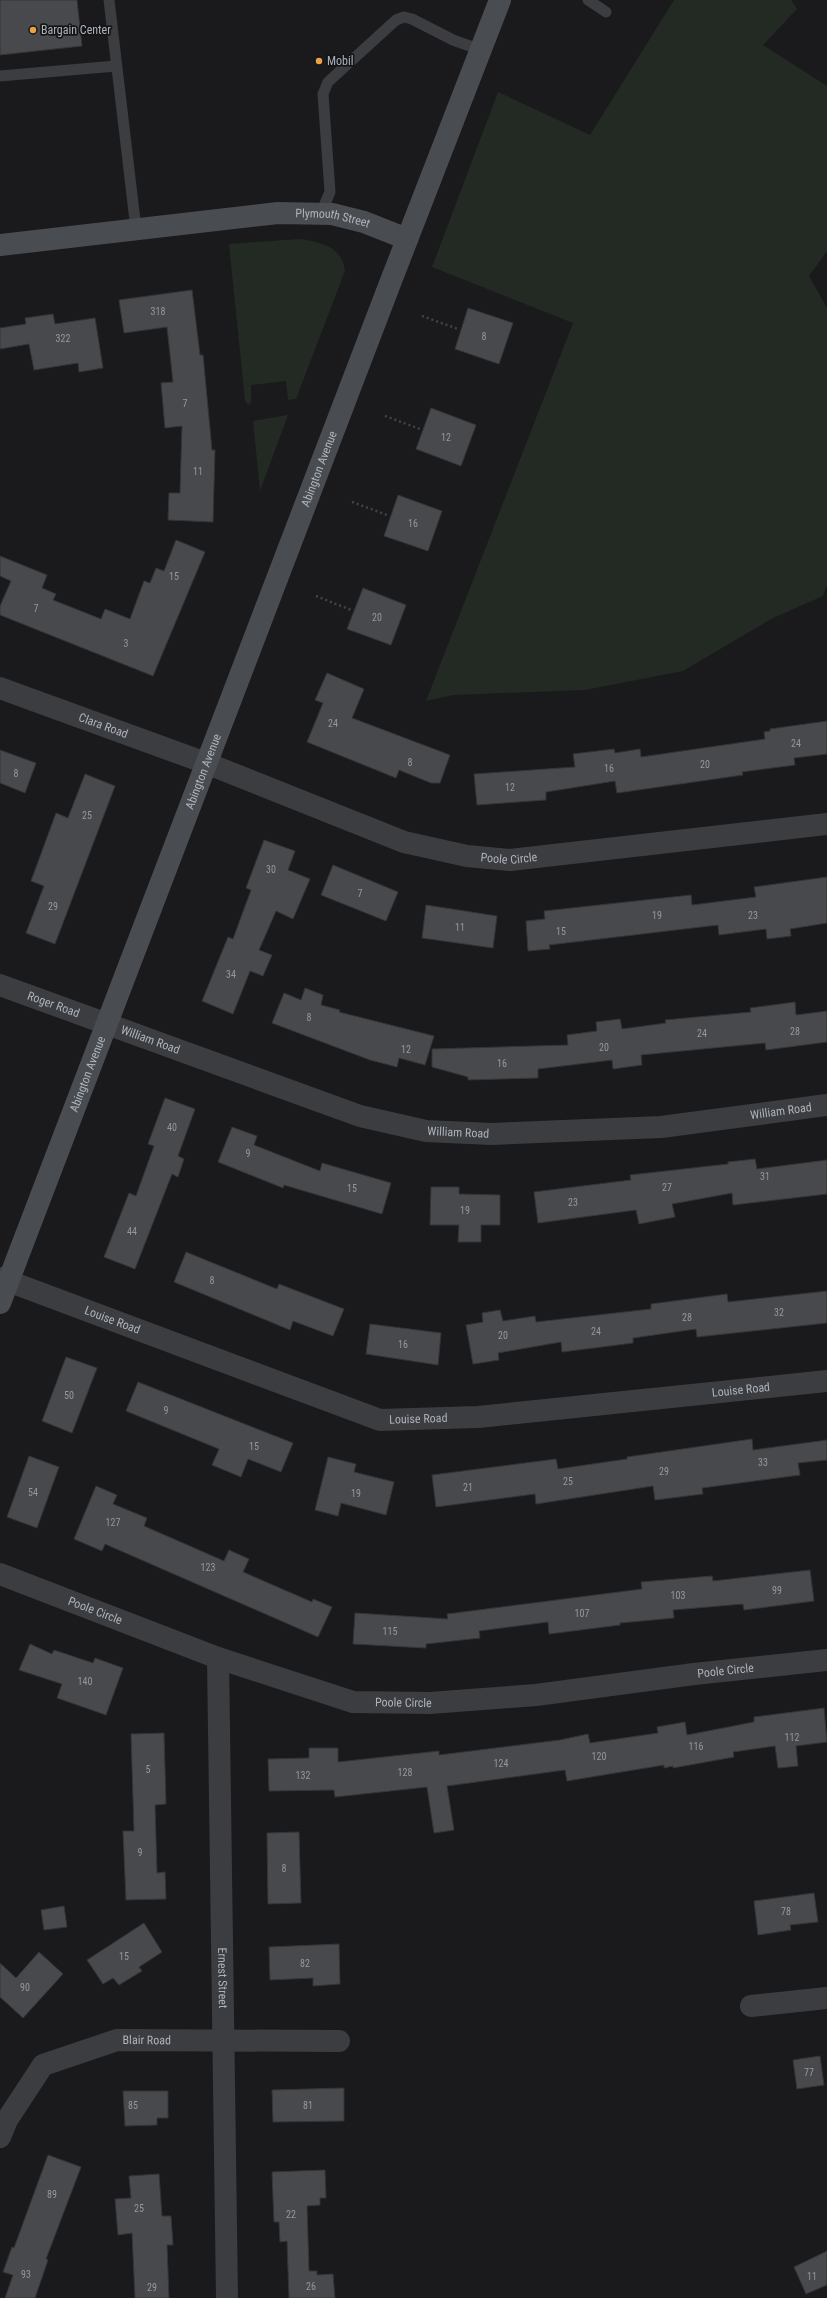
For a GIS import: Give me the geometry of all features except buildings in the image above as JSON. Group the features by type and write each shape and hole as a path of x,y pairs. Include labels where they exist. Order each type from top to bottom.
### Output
{"main road":[{"path":"406,239 500,0"},
{"name":"Plymouth Street","path":"0,245 278,213 321,213 364,222 406,239"},
{"name":"Abington Avenue","path":"0,1303 4,1280 107,1024 406,239"}],"street":[{"name":"Clara Road","path":"0,688 206,763"},
{"name":"Poole Circle","path":"206,763 404,842 467,856 510,860 827,824"},
{"name":"Roger Road","path":"0,985 107,1024"},
{"name":"William Road","path":"107,1024 360,1116 426,1131 491,1134 661,1127 827,1105"},
{"name":"Louise Road","path":"4,1280 380,1420 478,1417 827,1381"},
{"name":"Poole Circle","path":"0,1574 218,1658 353,1702 423,1703 536,1696 694,1674 827,1660"},
{"name":"Ernest Street","path":"218,1658 227,2298"},
{"path":"751,2006 827,1998"},
{"name":"Blair Road","path":"0,2137 6,2120 43,2065 117,2040 340,2041"}],"lane":[{"path":"109,0 136,229"},
{"path":"588,0 606,12"},
{"path":"321,213 330,192 323,94 328,82 396,20 404,17 481,50"},
{"path":"0,76 116,66"}],"path":[{"path":"422,316 458,329"},
{"path":"385,416 420,429"},
{"path":"352,502 387,515"},
{"path":"316,596 351,610"}],"shaded area":[{"path":"674,0 791,0 797,9 763,45 827,86 827,251 809,276 827,308 827,585 823,596 773,618 683,671 585,690 453,695 426,701 573,323 432,267 498,92 590,135"},
{"path":"299,239 314,241 335,251 340,256 345,271 296,399 288,400 286,381 251,385 251,402 248,405 245,401 229,244"},
{"path":"288,415 260,491 253,421"}],"place":[{"name":"Bargain Center","path":"33,30"},
{"name":"Mobil","path":"319,61"}]}
